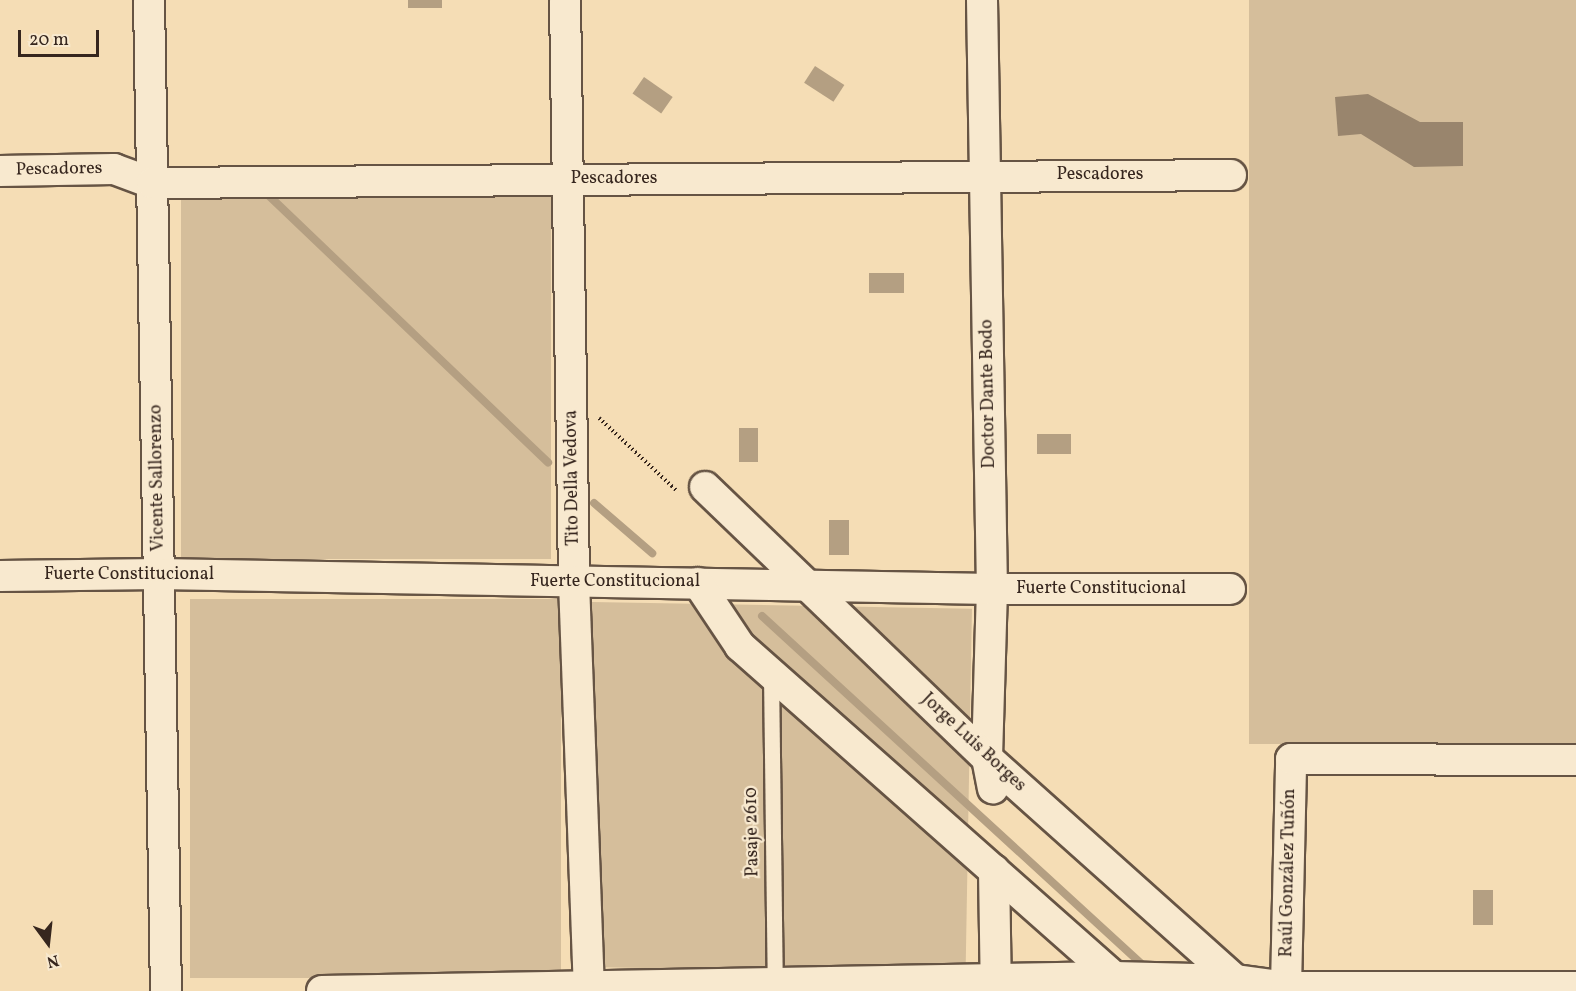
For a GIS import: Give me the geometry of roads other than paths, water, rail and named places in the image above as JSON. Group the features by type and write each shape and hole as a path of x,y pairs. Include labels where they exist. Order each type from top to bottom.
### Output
{"street":[{"name":"Vicente Sallorenzo","path":"149,0 166,991"},
{"name":"Tito Della Vedova","path":"565,0 574,582 589,988"},
{"name":"Doctor Dante Bodo","path":"982,0 992,589 987,758 993,788"},
{"name":"Pescadores","path":"0,171 114,169 152,183 1231,175"},
{"name":"Jorge Luis Borges","path":"705,487 987,758 1242,985"},
{"name":"Fuerte Constitucional","path":"0,576 159,574 574,582 805,583 992,589 1230,589"},
{"path":"698,583 740,646 1121,984"},
{"name":"Raúl González Tuñón","path":"1286,987 1291,759 1576,760"},
{"path":"994,870 996,985"},
{"path":"322,991 1121,984 1286,987 1576,987"}],"lane":[{"name":"Pasaje 2610","path":"771,673 775,986"}],"waterway":[{"path":"264,191 548,462"},
{"path":"594,503 652,553"},
{"path":"762,616 1147,969"}]}
